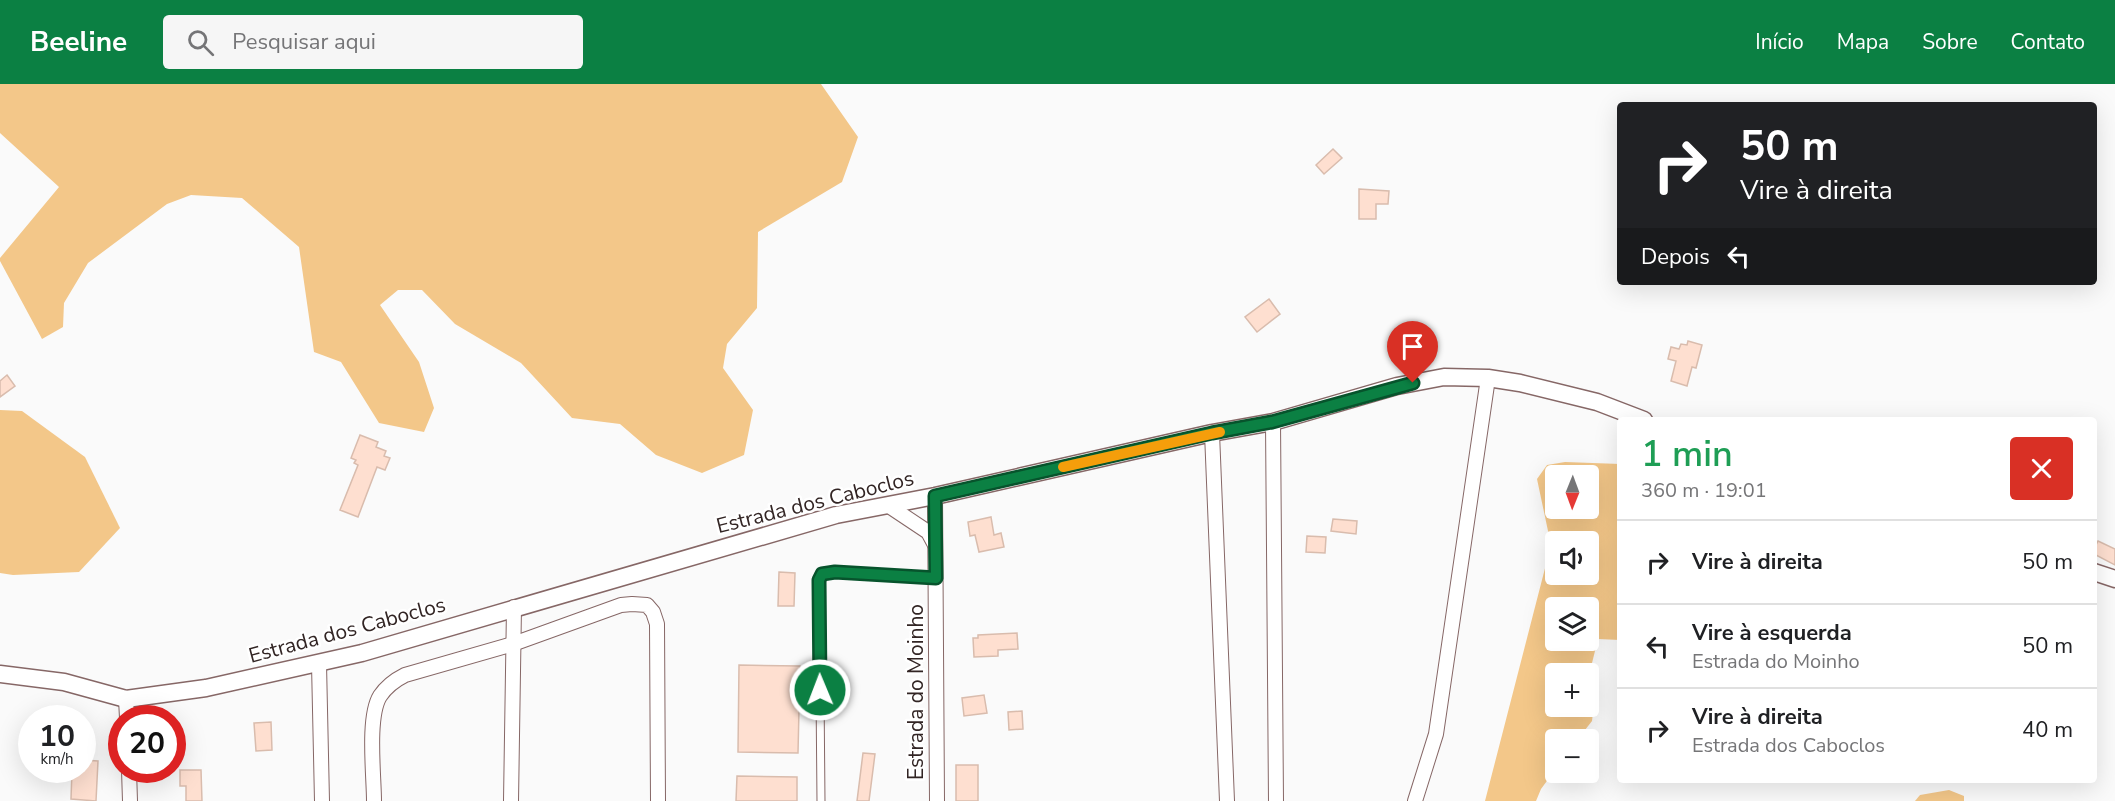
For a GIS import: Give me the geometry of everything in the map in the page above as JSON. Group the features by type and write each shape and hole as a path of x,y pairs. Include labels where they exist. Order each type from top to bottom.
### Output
{"street":[{"name":"Estrada dos Caboclos","path":"0,674 64,682 126,699 206,688 362,653 836,515 935,496 1212,433 1272,422 1397,386 1444,377 1488,378 1520,383 1597,402 1636,417"},
{"path":"1415,801 1436,734 1488,378"},
{"path":"1272,422 1276,801"},
{"path":"1212,433 1227,801"},
{"name":"Estrada do Moinho","path":"935,496 937,801"},
{"path":"892,504 892,508 928,532 936,547"},
{"path":"2097,573 2115,579"},
{"path":"374,801 373,718 379,698 392,682 405,675 513,644 621,605 632,604 647,605 653,612 657,624 658,801"},
{"path":"511,801 514,607"},
{"path":"319,664 322,801"},
{"path":"126,699 126,705"},
{"path":"129,783 130,801"}],"lane":[{"path":"821,801 819,580 822,574 835,572 936,578"}],"shaded area":[{"path":"0,84 821,84 858,137 842,182 758,232 757,308 727,344 723,368 753,410 744,455 702,473 656,455 620,424 572,418 521,363 455,324 422,290 398,290 380,305 419,362 434,408 424,432 379,423 341,362 314,352 299,247 242,198 191,195 167,204 88,263 64,303 63,327 42,339 0,258 59,187 0,133"},
{"path":"0,410 22,411 85,457 120,528 79,572 13,575 0,573"},
{"path":"1565,462 1617,464 1617,640 1599,639 1599,597 1545,597 1545,651 1595,651 1592,663 1545,663 1545,717 1592,717 1592,721 1586,729 1545,729 1545,783 1536,801 1485,801 1545,568 1545,585 1599,585 1599,531 1548,531 1545,519 1599,519 1599,465 1547,465"},
{"path":"1545,468 1545,517 1537,479"},
{"path":"1949,790 1964,796 1964,801 1915,801 1920,795"}],"building":[{"path":"1333,149 1342,158 1324,174 1316,165"},
{"path":"1359,189 1389,191 1388,204 1376,204 1376,219 1359,219"},
{"path":"1269,299 1280,314 1257,332 1245,317"},
{"path":"1688,341 1702,345 1696,368 1692,367 1687,386 1671,381 1676,361 1668,359 1671,347 1679,349 1681,344 1687,345"},
{"path":"7,375 15,386 0,397 0,381"},
{"path":"360,435 378,442 376,447 386,451 384,456 390,458 385,470 377,467 358,517 340,510 358,465 354,463 356,460 351,458"},
{"path":"991,517 994,535 1001,533 1004,547 979,552 975,535 970,536 968,522"},
{"path":"1333,519 1357,521 1356,534 1331,531"},
{"path":"1307,536 1326,537 1325,553 1306,552"},
{"path":"2098,541 2115,549 2115,565 2097,556"},
{"path":"779,572 795,573 794,606 778,606"},
{"path":"1017,633 1018,649 998,650 998,656 974,657 973,638 978,638 978,635"},
{"path":"739,665 800,666 798,753 738,752"},
{"path":"984,695 987,713 964,716 962,698"},
{"path":"1022,711 1023,729 1009,730 1008,712"},
{"path":"271,722 272,750 256,751 254,723"},
{"path":"863,753 875,754 869,801 857,801"},
{"path":"96,761 98,761 96,801 71,799 72,783 96,783"},
{"path":"956,765 978,765 978,801 956,801"},
{"path":"186,770 201,770 202,801 186,801 186,786 180,786 180,783 186,783"},
{"path":"737,776 797,777 797,801 736,801"}],"slow traffic":[{"path":"1063,467 1220,432"}],"route":[{"path":"820,690 819,580 822,574 835,572 936,578 935,496 1212,433 1272,422 1413,383"}]}
